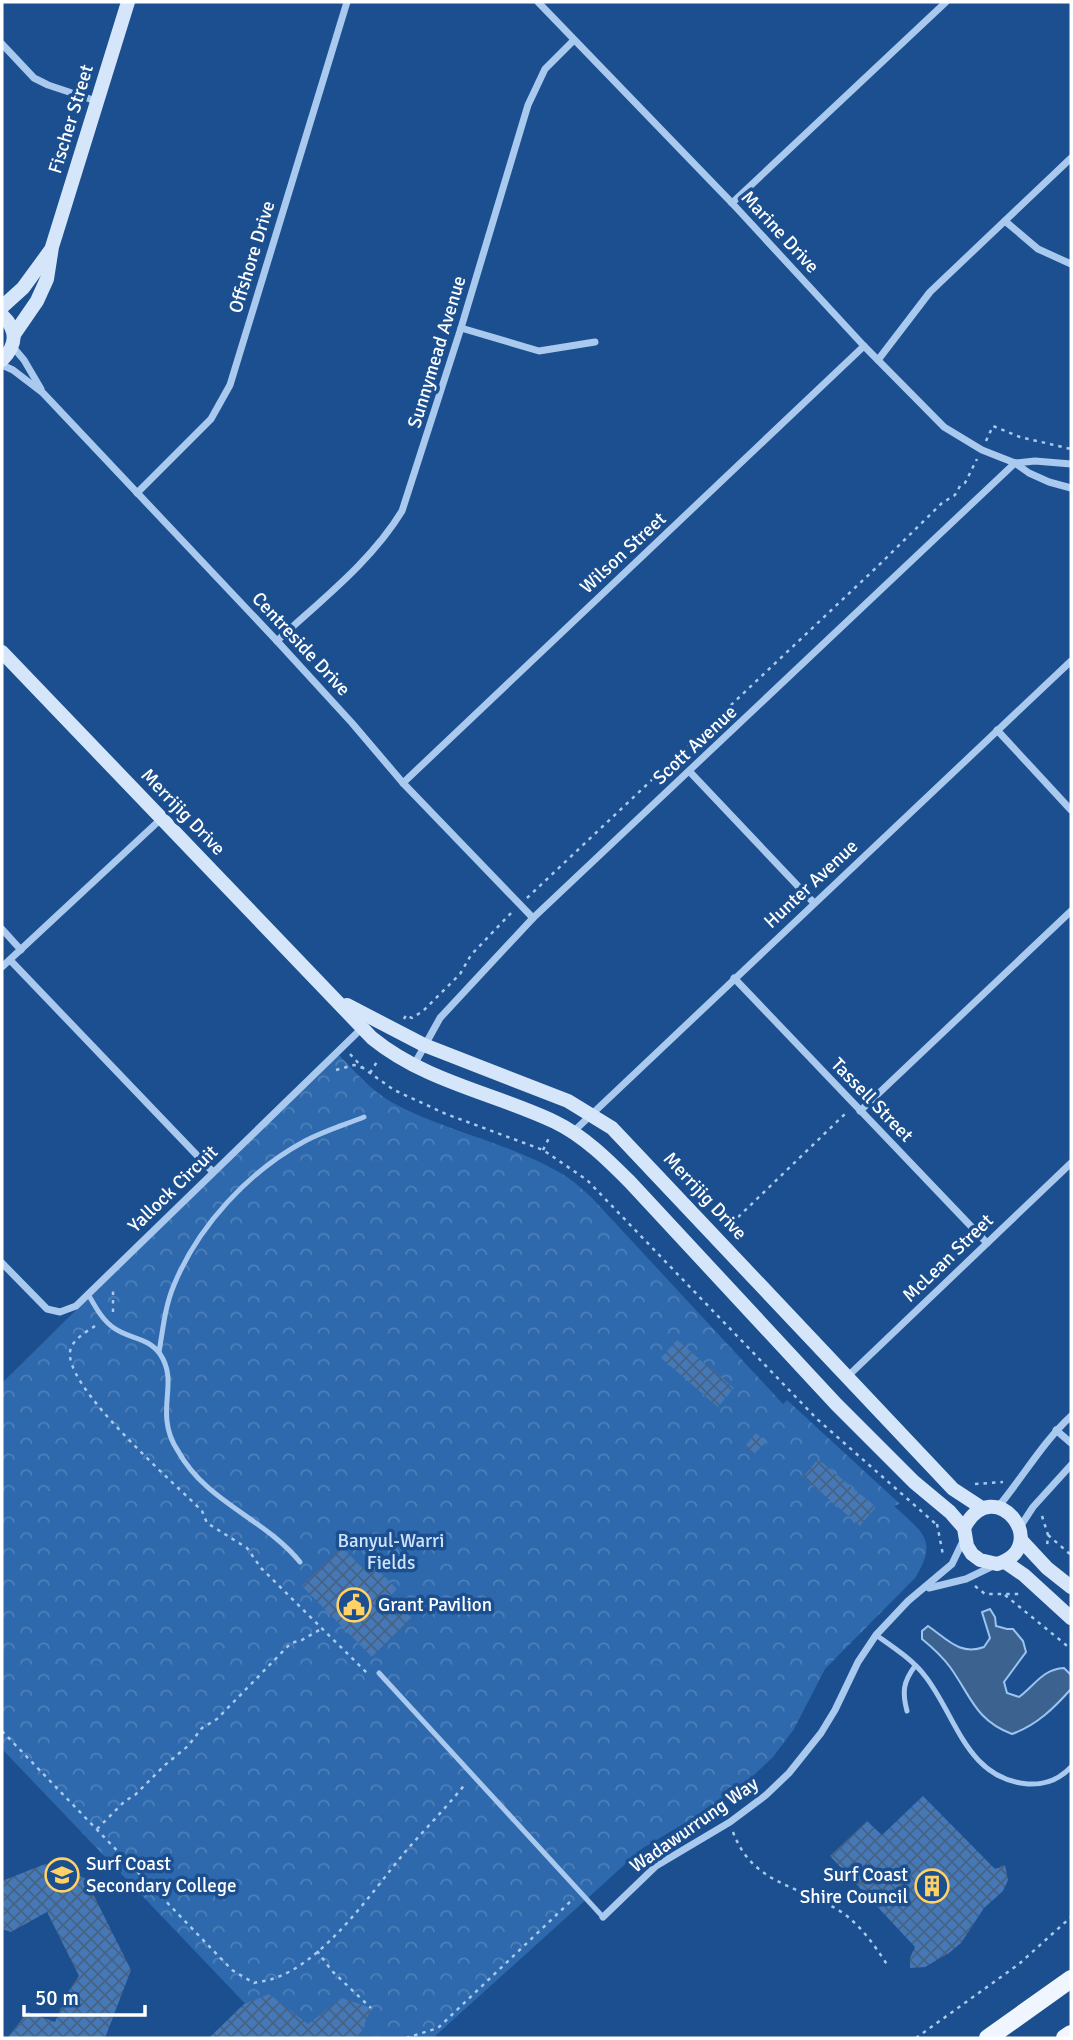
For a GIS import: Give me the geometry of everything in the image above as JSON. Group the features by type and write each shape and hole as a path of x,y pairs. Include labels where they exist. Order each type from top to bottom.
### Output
{"main road":[{"path":"988,2038 1071,1979"},
{"path":"1065,2038 1071,2034"}],"street":[{"name":"Fischer Street","path":"2,359 47,279 52,247 128,2"},
{"name":"Offshore Drive","path":"137,493 211,419 230,385 347,2"},
{"name":"Marine Drive","path":"538,2 944,427 982,450 1015,463 1029,473 1071,488"},
{"path":"732,203 946,2"},
{"name":"Sunnymead Avenue","path":"277,641 381,542 402,510 461,328 528,105 545,69 574,40"},
{"path":"2,44 34,78 96,101"},
{"path":"878,360 930,292 1071,158"},
{"path":"1005,221 1038,249 1071,264"},
{"name":"Fischer Street","path":"2,307 23,288 52,247"},
{"path":"2,316 10,323 14,340"},
{"path":"461,328 539,351 595,341"},
{"name":"Centreside Drive","path":"14,340 43,393"},
{"name":"Wilson Street","path":"403,783 864,346"},
{"name":"Centreside Drive","path":"2,365 43,393 277,641 403,783 533,918"},
{"name":"Marine Drive","path":"1015,463 1035,461 1071,464"},
{"name":"Scott Avenue","path":"414,1065 440,1018 533,918 1015,463"},
{"name":"Merrijig Drive","path":"2,652 361,1029 382,1047 414,1065 451,1083 539,1115 573,1132 600,1153 631,1182 836,1405 914,1482 950,1512 964,1532 972,1554 980,1560 1001,1563 1024,1575 1071,1618"},
{"name":"Hunter Avenue","path":"573,1132 1071,661"},
{"path":"997,730 1071,810"},
{"path":"690,772 814,903"},
{"path":"2,967 162,818"},
{"path":"857,1108 1071,911"},
{"path":"2,929 21,950"},
{"path":"10,960 213,1172"},
{"name":"Tassell Street","path":"734,978 987,1243"},
{"name":"Merrijig Drive","path":"336,1000 424,1045 535,1086 593,1114 627,1141 953,1489 982,1508"},
{"name":"Yallock Circuit","path":"2,1263 47,1309 60,1312 76,1306 361,1029"},
{"name":"McLean Street","path":"848,1376 1071,1163"},
{"path":"998,1507 1056,1430 1071,1416"},
{"path":"1056,1430 1071,1443"},
{"path":"1001,1563 1017,1551 1020,1533 1033,1507 1071,1465"},
{"path":"964,1532 974,1513 982,1508 998,1507 1014,1518 1020,1533 1047,1567 1071,1587"},
{"name":"Wadawurrung Way","path":"603,1917 656,1866 730,1822 766,1795 806,1754 835,1710 862,1654 908,1601 925,1590 952,1564 964,1532"},
{"name":"Wadawurrung Way","path":"925,1590 966,1579 1001,1563"}],"lane":[{"path":"159,1352 169,1301 182,1267 211,1223 237,1193 303,1142 364,1117"},
{"path":"88,1294 113,1328 150,1344 159,1352 167,1367 167,1420 170,1438 197,1478 225,1503 286,1545 300,1562"},
{"path":"876,1635 915,1666 933,1687 961,1739 993,1771 1019,1783 1031,1784 1052,1781 1071,1767"},
{"path":"907,1712 903,1689 915,1666"},
{"path":"379,1673 603,1917"}],"path":[{"path":"406,1015 412,1018 423,1011 460,974 471,955 520,904 942,503 955,495 965,483 993,426 1020,438 1071,449"},
{"path":"343,1047 363,1068 394,1090 446,1114 543,1150 587,1180 817,1419 937,1525"},
{"path":"336,1071 354,1065 363,1068"},
{"path":"732,1223 857,1108"},
{"path":"117,1282 113,1288 113,1313 80,1337 71,1349 70,1363 101,1412 202,1511 207,1523 247,1548 261,1568 371,1677"},
{"path":"1048,1535 1071,1555"},
{"path":"1005,1595 1071,1649"},
{"path":"97,1829 188,1746 202,1728 217,1719 291,1643 321,1629"},
{"path":"2,1731 232,1970 254,1983 275,1978 295,1968 317,1951 351,1918 407,1850 474,1777"},
{"path":"730,1822 745,1855 760,1871 780,1884 841,1913 858,1926 888,1966"},
{"path":"406,2038 438,2028 574,1899"},
{"path":"916,2038 1019,1964 1071,1917"},
{"path":"317,1951 332,1971 371,2008"}],"green space":[{"name":"Banyul-Warri Fields","path":"337,1053 370,1086 393,1103 525,1155 577,1184 783,1404 787,1400 900,1504 894,1506 919,1530 926,1545 926,1554 915,1578 825,1669 794,1729 773,1757 753,1776 710,1808 643,1848 433,2038 278,2038 2,1749 2,1383"}],"shaded area":[{"path":"990,1609 996,1626 1013,1629 1023,1641 1026,1652 1004,1682 1007,1693 1019,1697 1045,1674 1057,1669 1064,1668 1071,1675 1071,1689 1058,1703 1037,1721 1012,1734 990,1722 982,1714 947,1663 922,1639 922,1631 928,1626 961,1648 984,1647 990,1638 982,1612"}],"building":[{"path":"677,1340 734,1388 718,1407 661,1358"},
{"path":"756,1433 766,1442 754,1454 745,1446"},
{"path":"818,1459 876,1507 860,1526 803,1477"},
{"name":"Grant Pavilion","path":"342,1547 364,1569 370,1562 397,1589 390,1596 412,1618 372,1657 302,1586"},
{"name":"Surf Coast Shire Council","path":"923,1796 995,1869 1005,1865 1008,1880 1003,1891 984,1908 961,1943 925,1967 910,1968 910,1958 915,1947 830,1856 867,1821 882,1835"},
{"path":"45,1864 85,1878 131,1970 105,2038 7,2038 28,2012 55,2022 68,1992 79,1976 47,1912 11,1932 2,1929 2,1881"},
{"path":"269,1994 308,2024 342,1998 371,2008 359,2038 209,2038 244,2004"}],"place":[{"name":"Grant Pavilion","path":"354,1605"},
{"name":"Surf Coast Secondary College","path":"62,1875"},
{"name":"Surf Coast Shire Council","path":"932,1886"}]}
